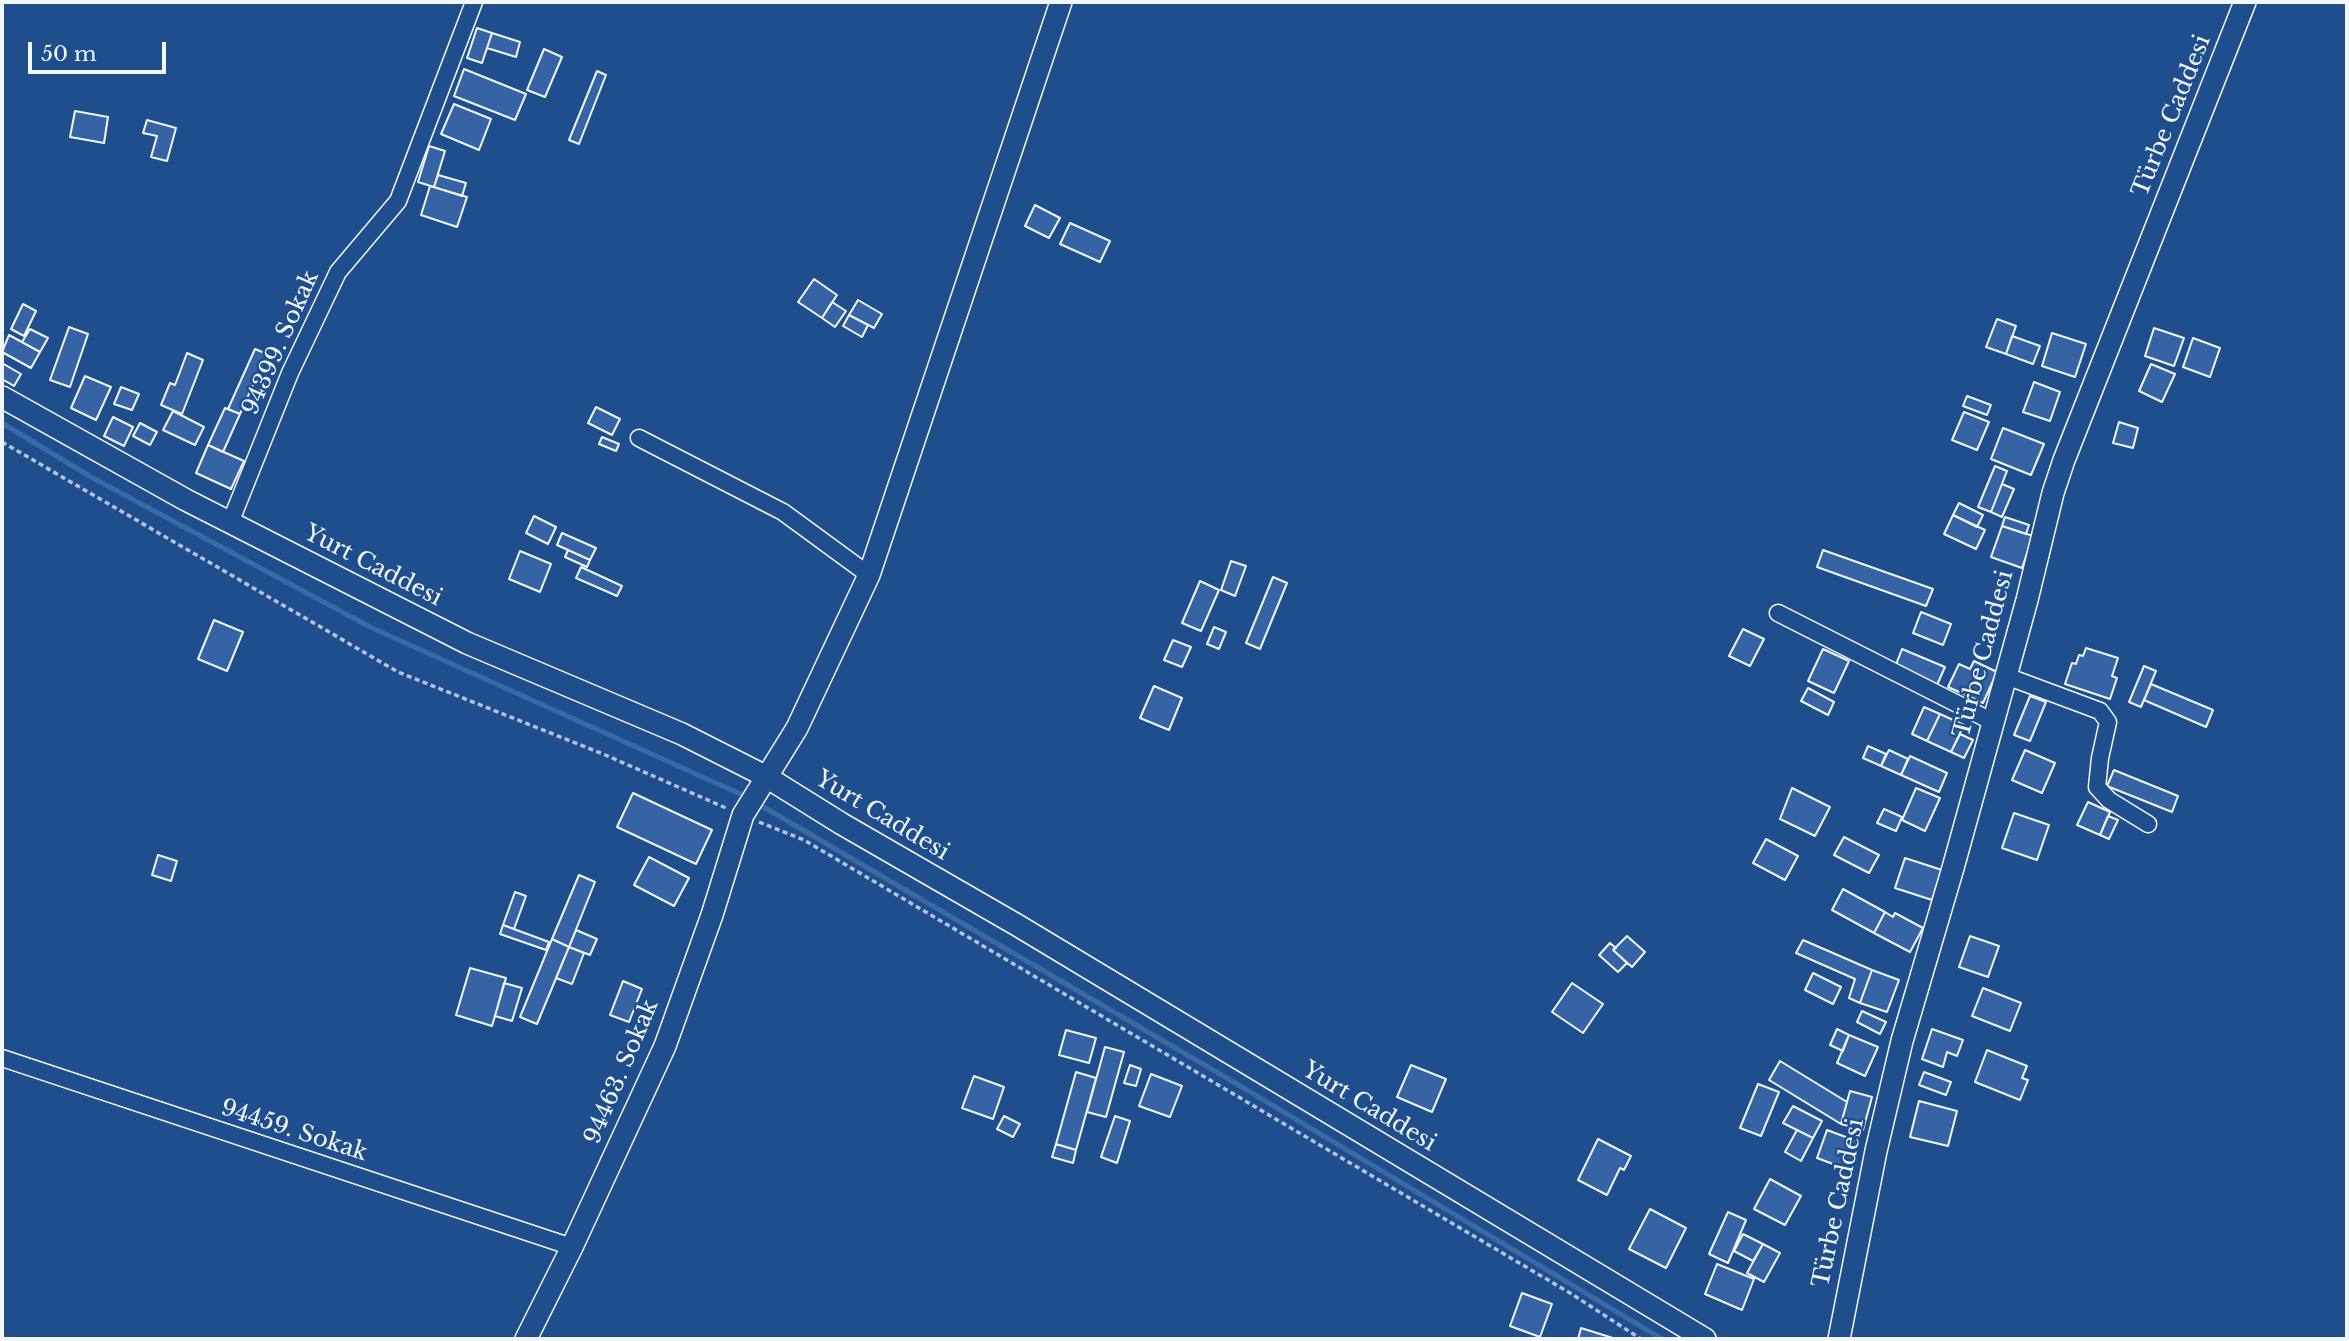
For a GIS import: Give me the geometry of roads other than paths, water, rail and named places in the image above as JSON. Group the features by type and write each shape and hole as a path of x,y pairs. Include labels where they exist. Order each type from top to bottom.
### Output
{"street":[{"name":"94399. Sokak","path":"230,523 290,373 338,272 398,201 474,2"},
{"name":"94463. Sokak","path":"526,1339 572,1247 665,1046 712,915 743,815 797,728 869,575 1061,2"},
{"name":"Türbe Caddesi","path":"1839,1339 1876,1151 1902,1041 1953,869 2050,503 2064,460 2245,2"},
{"name":"Yurt Caddesi","path":"2,397 230,523 467,643 682,734 765,776 1705,1339"},
{"path":"639,438 783,512 869,575"},
{"path":"1778,613 1993,722"},
{"path":"2006,676 2100,711 2108,722 2097,787 2109,800 2148,824"},
{"name":"94459. Sokak","path":"2,1058 572,1247"}],"waterway":[{"path":"2,423 91,477 372,628 747,797"},
{"path":"755,802 1242,1087 1662,1339"}]}
